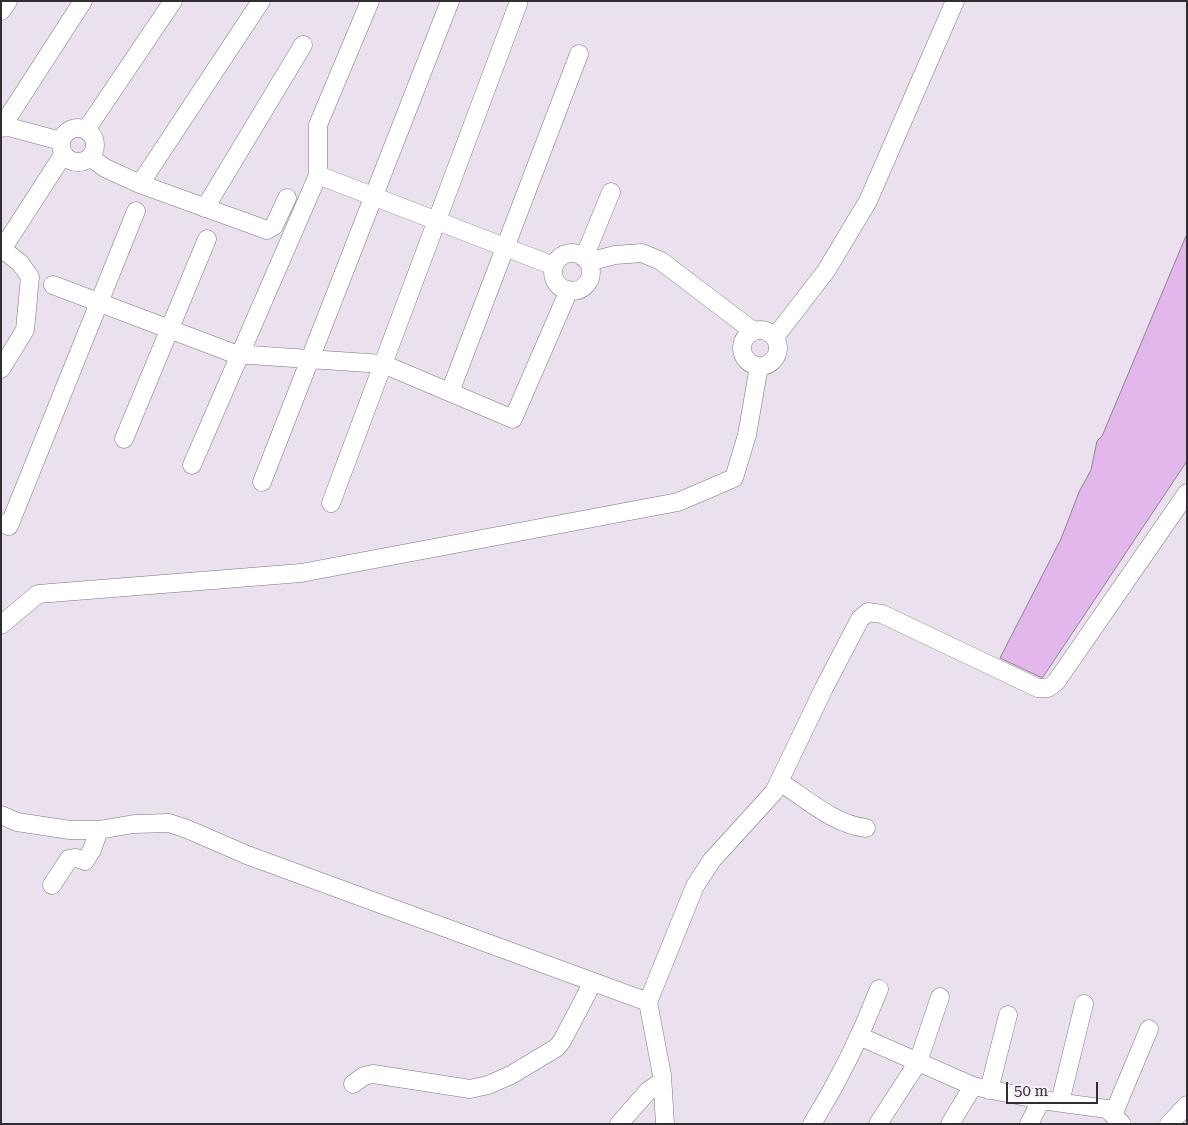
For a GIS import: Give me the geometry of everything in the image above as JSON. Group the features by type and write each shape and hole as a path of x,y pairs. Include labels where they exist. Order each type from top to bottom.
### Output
{"street":[{"path":"1,12 8,1"},
{"path":"1,369 25,330 30,277 20,263 2,250 62,148 63,136 71,129 86,130 92,135 95,143 94,151 90,157 76,162 71,161 62,148 2,126 83,1"},
{"path":"86,130 173,1"},
{"path":"140,184 261,1"},
{"path":"192,465 318,175 318,125 370,1"},
{"path":"262,482 450,1"},
{"path":"774,337 826,271 868,201 956,1"},
{"path":"331,503 518,4"},
{"path":"205,208 304,45"},
{"path":"450,392 579,54"},
{"path":"90,157 105,168 140,184 267,230 274,226 287,198"},
{"path":"318,175 554,266"},
{"path":"611,192 586,260 590,274 586,284 575,290 568,290 557,284 554,279 554,266 557,260 568,254 574,253 586,260 642,253 662,261 754,331 765,331 774,337 778,348 774,359 765,365 758,366 748,361 742,350 744,339 754,331"},
{"path":"1,523 9,526 136,211"},
{"path":"124,439 207,239"},
{"path":"53,285 240,355 383,364 513,419 568,290"},
{"path":"1,625 38,594 302,574 678,502 734,478 747,434 758,366"},
{"path":"665,1124 662,1081 648,1002 699,880 712,860 766,802 780,782 824,688 860,619 868,612 882,614 1038,688 1048,688 1056,682 1187,493"},
{"path":"780,782 836,818 856,827 866,828"},
{"path":"3,819 70,830 99,830 152,823 169,824 187,829 247,855 648,1002"},
{"path":"52,885 69,859 72,857 85,861 99,830"},
{"path":"353,1084 364,1076 373,1074 470,1089 488,1085 511,1075 556,1048 562,1041 593,982"},
{"path":"812,1124 834,1090 860,1037 879,989"},
{"path":"878,1124 918,1062 940,997"},
{"path":"1060,1102 1084,1004"},
{"path":"950,1124 981,1088 1008,1016"},
{"path":"860,1037 981,1088 1060,1102 1111,1118 1149,1029"},
{"path":"620,1124 648,1091 662,1081"},
{"path":"1029,1124 1041,1100"},
{"path":"1169,1124 1187,1105"}],"building":[{"path":"1187,234 1187,461 1043,677 1040,677 1000,658 1061,539 1079,492 1091,470 1097,441 1102,436"}]}
